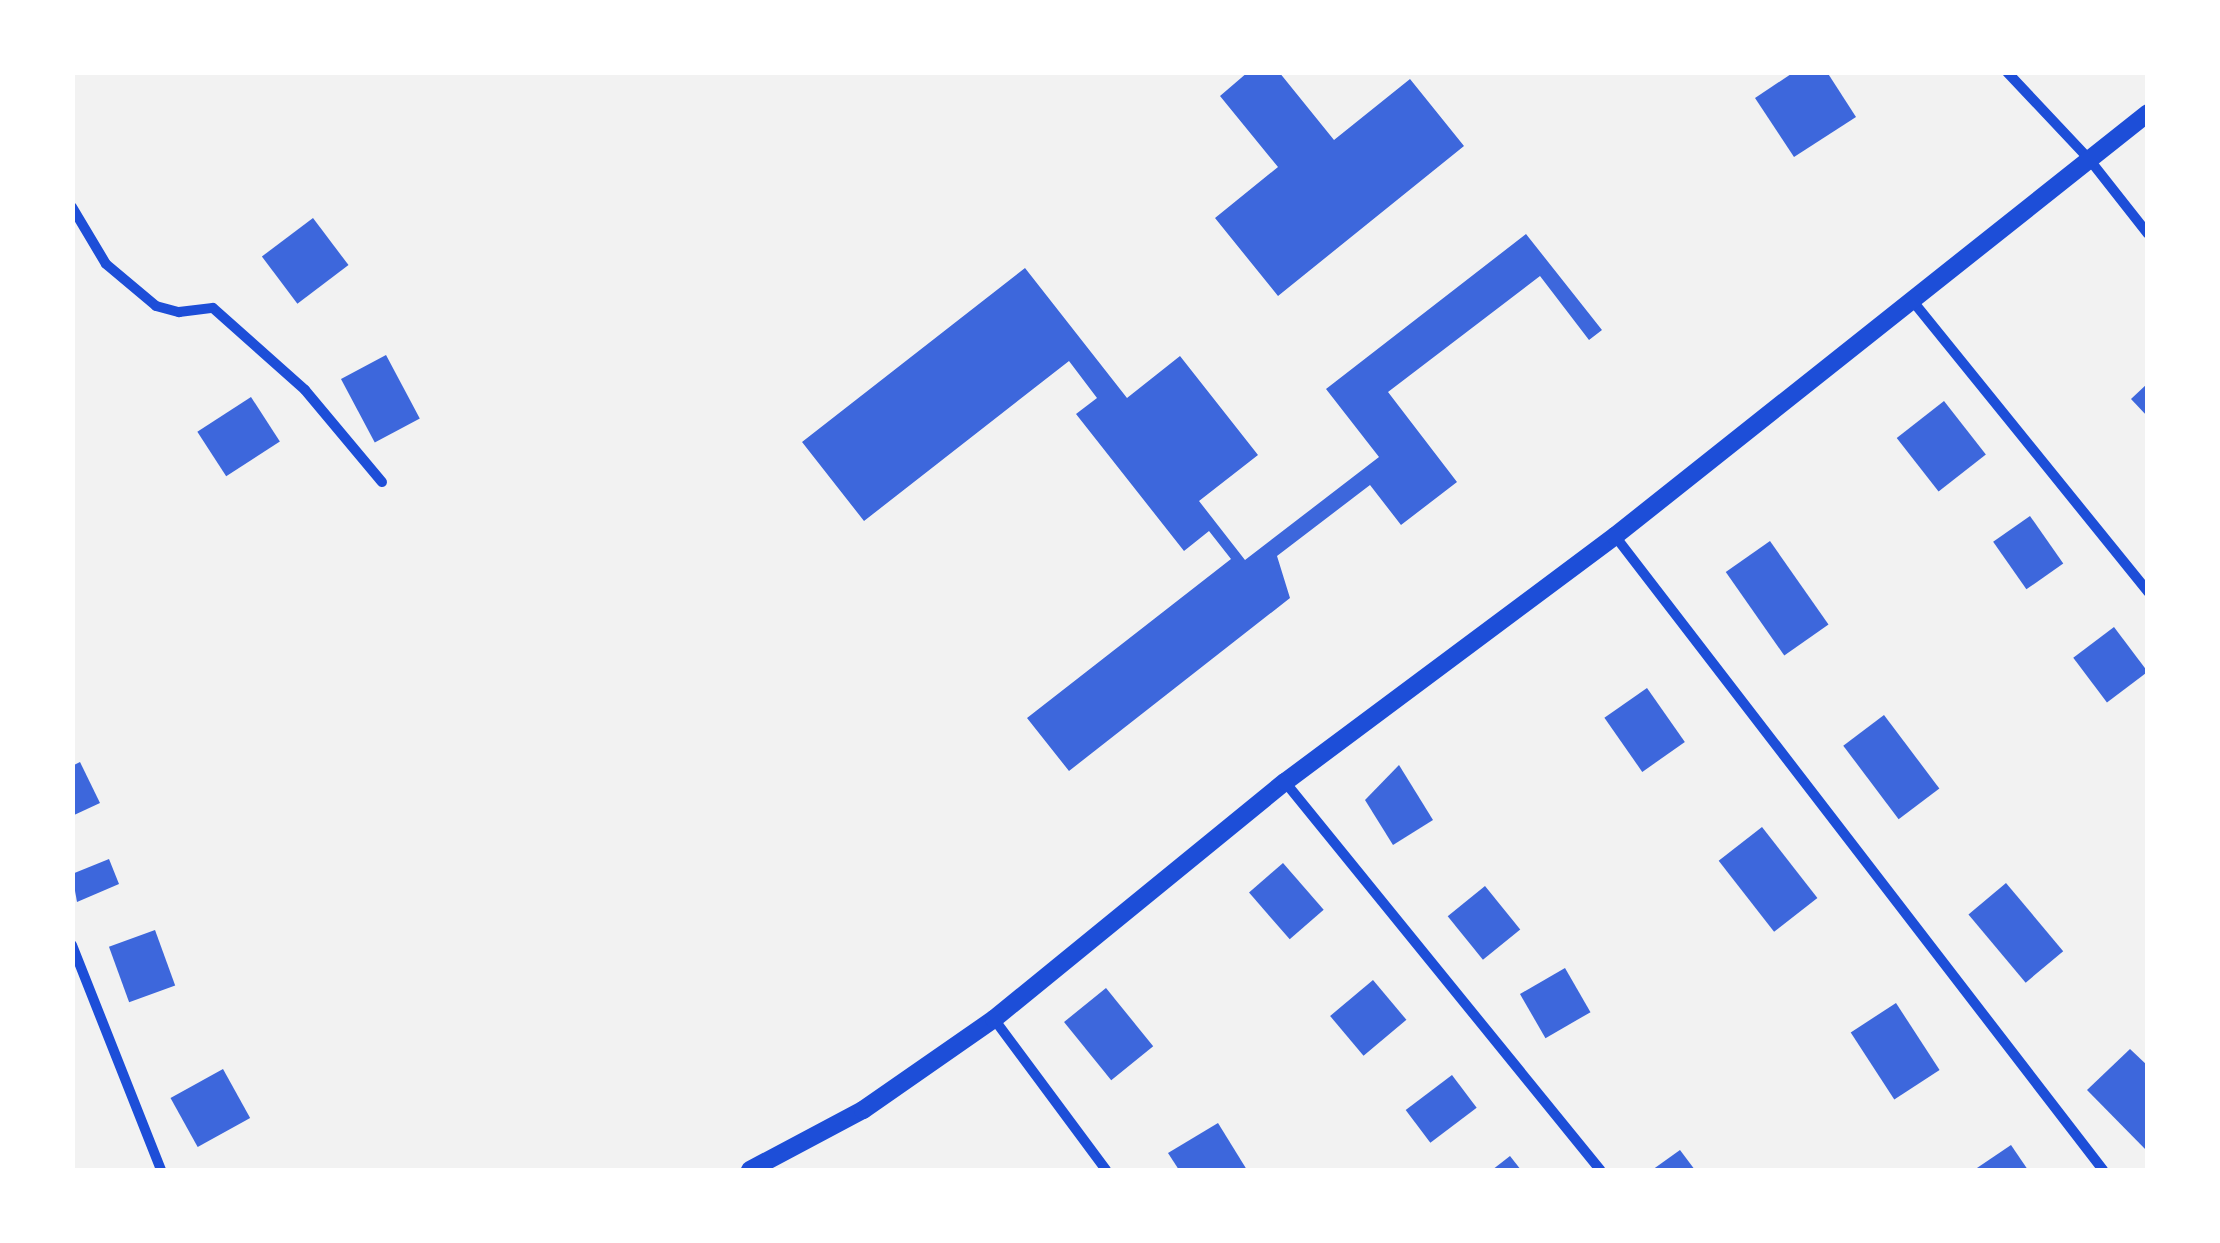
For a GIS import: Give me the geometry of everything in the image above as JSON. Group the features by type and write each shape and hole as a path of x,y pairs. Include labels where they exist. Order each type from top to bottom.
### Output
{"street":[{"path":"2007,72 2089,159 2148,234"},
{"path":"750,1170 863,1110 994,1020 1285,782 1615,536 2148,113"},
{"path":"72,207 106,264 156,306 179,312 212,308 305,390 382,482"},
{"path":"1911,299 2148,592"},
{"path":"1615,536 2102,1170"},
{"path":"1285,782 1600,1170"},
{"path":"72,945 160,1170"},
{"path":"994,1020 1106,1170"}],"building":[{"path":"1248,72 1279,72 1334,140 1410,79 1464,146 1278,296 1215,218 1278,167 1220,96"},
{"path":"1794,72 1827,72 1856,117 1794,157 1755,98"},
{"path":"313,218 349,265 297,304 262,257"},
{"path":"1526,234 1602,330 1589,340 1540,276 1388,392 1457,482 1401,525 1370,485 1277,556 1290,598 1069,771 1027,718 1231,559 1209,531 1184,551 1076,414 1097,398 1069,361 864,521 802,442 1025,268 1127,398 1180,356 1258,455 1199,501 1245,560 1379,457 1326,389"},
{"path":"386,355 420,419 375,443 341,379"},
{"path":"2148,383 2148,417 2131,399"},
{"path":"251,397 280,441 226,476 197,432"},
{"path":"1944,401 1986,455 1939,492 1897,438"},
{"path":"2030,516 2063,564 2026,589 1993,542"},
{"path":"1770,541 1829,625 1784,656 1726,572"},
{"path":"2114,627 2148,672 2107,702 2073,658"},
{"path":"1647,688 1685,742 1642,772 1604,718"},
{"path":"1884,715 1939,788 1899,819 1843,746"},
{"path":"80,762 100,803 72,816 72,766"},
{"path":"1399,765 1433,820 1393,845 1365,800"},
{"path":"1762,827 1817,898 1774,932 1719,861"},
{"path":"109,859 119,884 77,902 72,874"},
{"path":"1283,863 1324,910 1290,939 1249,893"},
{"path":"2006,883 2063,951 2026,983 1968,914"},
{"path":"1485,886 1520,930 1483,960 1448,916"},
{"path":"155,930 175,985 129,1002 109,947"},
{"path":"1565,968 1590,1012 1545,1038 1520,994"},
{"path":"1373,980 1406,1020 1364,1056 1330,1016"},
{"path":"1106,988 1153,1046 1111,1080 1064,1022"},
{"path":"1896,1003 1940,1070 1894,1100 1851,1032"},
{"path":"2130,1049 2148,1066 2148,1152 2087,1090"},
{"path":"223,1069 250,1118 198,1147 171,1098"},
{"path":"1452,1075 1477,1108 1430,1143 1406,1110"},
{"path":"1218,1123 1247,1170 1179,1170 1168,1153"},
{"path":"2011,1145 2028,1170 1974,1170"},
{"path":"1680,1150 1695,1170 1652,1170"},
{"path":"1510,1156 1521,1170 1492,1170"}]}
